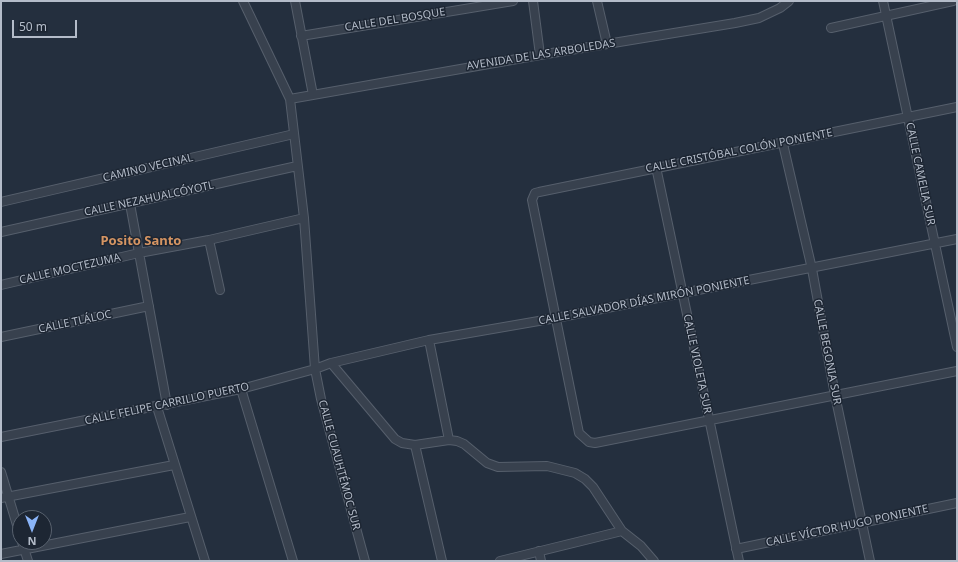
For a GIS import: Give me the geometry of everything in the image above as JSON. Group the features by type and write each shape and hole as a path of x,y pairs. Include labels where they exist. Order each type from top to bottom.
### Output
{"street":[{"name":"CALLE CUAUHTÉMOC SUR","path":"243,1 290,99 304,218 315,369 323,406 365,561"},
{"path":"295,1 313,95"},
{"name":"CALLE DEL BOSQUE","path":"301,36 513,1"},
{"path":"533,1 540,55"},
{"path":"597,1 607,44"},
{"name":"AVENIDA DE LAS ARBOLEDAS","path":"290,99 759,18 780,8 788,1"},
{"name":"CALLE CAMELIA SUR","path":"883,1 957,347"},
{"path":"831,28 952,1"},
{"name":"CALLE CRISTÓBAL COLÓN PONIENTE","path":"556,318 532,205 533,196 539,192 656,167 783,144 838,130 957,108"},
{"name":"CAMINO VECINAL","path":"1,202 294,134"},
{"name":"CALLE BEGONIA SUR","path":"783,144 812,269 835,395 870,561"},
{"name":"CALLE NEZAHUALCÓYOTL","path":"1,232 297,166"},
{"name":"CALLE VIOLETA SUR","path":"656,167 739,561"},
{"path":"130,204 167,405"},
{"name":"CALLE MOCTEZUMA","path":"1,285 139,253 209,240 304,218"},
{"name":"CALLE SALVADOR DÍAS MIRÓN PONIENTE","path":"331,363 429,340 556,318 812,269 957,239"},
{"path":"209,240 220,290"},
{"name":"CALLE TLÁLOC","path":"1,337 149,306"},
{"path":"556,318 579,433 584,440 595,442 957,371"},
{"path":"429,340 449,440"},
{"path":"331,363 395,439 402,443 415,445 449,440 464,444 487,463 498,467 548,466 575,473 585,479 593,487 622,531 640,546 654,561"},
{"name":"CALLE FELIPE CARRILLO PUERTO","path":"1,437 167,405 240,389 315,369 331,363"},
{"path":"240,389 293,561"},
{"path":"157,407 190,517 205,561"},
{"path":"415,445 442,561"},
{"path":"5,497 174,465"},
{"path":"1,472 5,497 12,515"},
{"name":"CALLE VÍCTOR HUGO PONIENTE","path":"736,549 957,503"},
{"path":"52,541 190,517"},
{"path":"500,561 622,531"},
{"path":"1,554 12,550"},
{"path":"24,550 28,561"},
{"path":"539,552 541,561"}],"district":[{"name":"Posito Santo","path":"141,241"}]}
